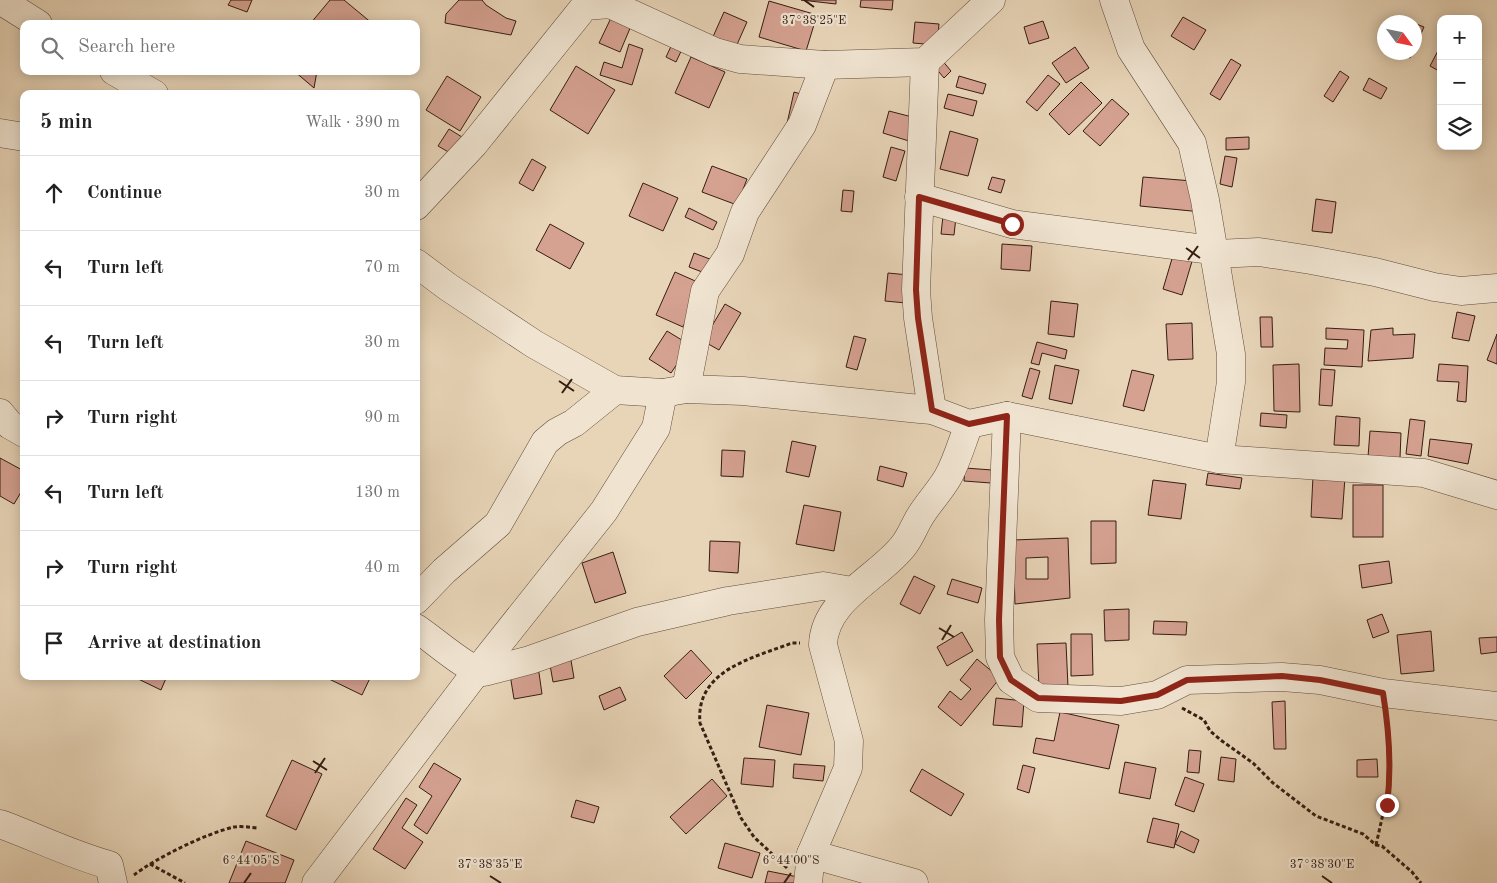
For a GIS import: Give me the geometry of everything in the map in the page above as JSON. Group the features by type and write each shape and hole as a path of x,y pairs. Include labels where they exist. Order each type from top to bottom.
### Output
{"street":[{"path":"0,0 32,20"},
{"path":"420,202 474,144 585,6 602,2 610,4 715,52 740,59 825,65 925,62 991,0"},
{"path":"1114,0 1131,49 1192,142 1216,254 1231,354 1231,382 1219,459"},
{"path":"925,62 916,290 918,318 932,410"},
{"path":"316,883 477,672 604,512 656,428 675,391 705,291 730,254 745,212 802,126 825,65"},
{"path":"121,75 147,90"},
{"path":"0,133 20,136"},
{"path":"919,197 1012,224 1204,249 1216,254 1259,252 1345,266 1407,282 1461,291 1497,288"},
{"path":"420,265 448,287 534,344 615,390 743,391 932,410 969,424 1007,416 1219,459 1424,474 1497,495"},
{"path":"420,596 444,571 498,524 545,442 557,432 574,423 615,390"},
{"path":"0,413 10,425 20,431"},
{"path":"1007,416 999,620 1000,657 1011,680 1038,698 1121,701 1157,695 1187,680 1282,676 1320,680 1383,693 1497,706"},
{"path":"799,877 848,768 850,755 849,741 823,643 828,622 852,592 893,558 906,543 922,514 948,477 969,424"},
{"path":"420,631 477,672 484,672 530,660 638,622 728,601 823,586 852,592"},
{"path":"0,824 59,846 86,859 109,865 122,880"},
{"path":"810,854 914,883"}],"path":[{"path":"799,877 754,837 741,818 700,723 699,708 702,698 717,676 729,668 792,643 823,643"},
{"path":"1376,845 1389,787 1389,733 1383,693"},
{"path":"1157,695 1204,720 1210,731 1253,763 1280,789 1316,816 1363,834 1376,845 1382,846 1400,860 1421,883"},
{"path":"122,880 150,864 231,828 257,828"},
{"path":"150,864 185,883"}],"building":[{"path":"231,0 252,0 247,12 228,5"},
{"path":"330,0 344,0 368,20 313,20"},
{"path":"459,0 482,0 486,5 506,18 516,21 511,35 445,23 446,14"},
{"path":"801,0 836,0 836,4"},
{"path":"861,0 893,0 892,10 860,7"},
{"path":"769,1 817,15 806,51 759,37"},
{"path":"724,12 747,22 735,49 712,39"},
{"path":"1183,17 1206,30 1194,50 1171,36"},
{"path":"611,18 631,26 620,52 599,43"},
{"path":"1043,21 1049,38 1029,44 1024,27"},
{"path":"915,22 939,24 937,45 913,43"},
{"path":"674,40 684,45 676,62 666,57"},
{"path":"629,44 643,49 632,85 600,75 604,62 622,68"},
{"path":"1075,47 1089,68 1066,83 1052,63"},
{"path":"1437,53 1437,70 1430,66"},
{"path":"691,57 725,72 709,108 675,93"},
{"path":"941,59 951,71 944,78 934,66"},
{"path":"1231,59 1241,65 1220,100 1210,94"},
{"path":"576,66 615,90 588,134 550,110"},
{"path":"1340,71 1349,77 1333,102 1324,96"},
{"path":"299,75 316,75 314,88"},
{"path":"1048,75 1060,84 1037,111 1026,102"},
{"path":"447,76 481,97 460,131 426,110"},
{"path":"959,76 986,84 983,94 956,87"},
{"path":"1369,78 1387,88 1381,99 1363,90"},
{"path":"1081,82 1102,103 1069,135 1049,114"},
{"path":"794,92 804,95 786,128"},
{"path":"948,94 977,101 973,116 944,108"},
{"path":"1112,99 1129,114 1100,146 1083,131"},
{"path":"889,111 916,118 909,141 883,133"},
{"path":"449,129 462,137 452,154 438,146"},
{"path":"950,131 978,139 968,176 940,169"},
{"path":"1249,137 1249,149 1226,150 1226,138"},
{"path":"891,147 905,151 896,181 883,177"},
{"path":"1225,156 1237,158 1232,187 1220,184"},
{"path":"532,159 546,167 533,191 519,183"},
{"path":"712,166 747,179 737,205 702,192"},
{"path":"992,177 1005,180 1001,193 988,189"},
{"path":"1143,177 1205,182 1202,212 1140,206"},
{"path":"643,183 678,198 663,231 629,216"},
{"path":"843,190 854,191 852,212 841,211"},
{"path":"1316,199 1336,202 1332,233 1312,231"},
{"path":"689,208 717,222 713,230 685,217"},
{"path":"943,216 956,217 954,235 941,234"},
{"path":"550,224 584,243 570,269 536,250"},
{"path":"1002,244 1032,246 1030,271 1001,269"},
{"path":"1174,252 1193,258 1182,295 1163,289"},
{"path":"694,253 715,261 710,275 689,267"},
{"path":"675,272 702,284 683,327 656,315"},
{"path":"888,273 919,276 917,304 885,301"},
{"path":"1051,301 1078,304 1074,337 1048,334"},
{"path":"725,304 741,313 719,350 703,341"},
{"path":"1457,312 1475,316 1469,341 1452,338"},
{"path":"1260,317 1272,317 1273,347 1261,347"},
{"path":"1192,323 1193,359 1168,360 1166,324"},
{"path":"1326,328 1364,330 1362,367 1324,365 1325,348 1347,349 1348,340 1326,339"},
{"path":"1393,328 1393,335 1415,334 1413,358 1368,361 1371,330"},
{"path":"667,331 690,345 671,373 649,359"},
{"path":"1497,334 1497,364 1487,360"},
{"path":"854,336 866,339 857,370 846,367"},
{"path":"1037,342 1067,350 1065,359 1042,353 1039,365 1031,363"},
{"path":"1299,364 1300,412 1274,411 1273,365"},
{"path":"1439,364 1468,366 1466,402 1457,401 1459,382 1437,381"},
{"path":"1055,365 1079,370 1072,404 1049,399"},
{"path":"1030,368 1040,371 1032,399 1022,396"},
{"path":"1321,369 1335,370 1332,406 1319,405"},
{"path":"1132,370 1154,375 1144,411 1123,406"},
{"path":"1261,413 1287,415 1286,428 1260,426"},
{"path":"1336,416 1360,418 1359,446 1334,445"},
{"path":"1410,419 1425,421 1421,456 1406,454"},
{"path":"1370,431 1401,433 1400,458 1368,457"},
{"path":"1430,439 1472,444 1468,464 1428,456"},
{"path":"792,441 816,446 809,477 786,472"},
{"path":"722,450 745,451 743,477 721,476"},
{"path":"0,458 20,469 20,494 14,504 0,496"},
{"path":"880,466 907,473 903,487 877,480"},
{"path":"965,468 992,470 991,483 964,481"},
{"path":"1208,473 1242,478 1240,489 1206,485"},
{"path":"1313,476 1345,477 1342,519 1311,517"},
{"path":"1153,480 1186,484 1181,519 1148,515"},
{"path":"1353,485 1383,485 1383,537 1353,537"},
{"path":"804,505 841,512 834,551 796,544"},
{"path":"1091,521 1116,521 1116,563 1091,564"},
{"path":"1068,538 1070,598 1015,604 1013,540","holes":["1048,557 1048,579 1026,579 1026,558"]},
{"path":"710,541 740,542 738,573 709,571"},
{"path":"613,552 626,593 595,603 582,563"},
{"path":"1389,561 1392,583 1362,588 1359,565"},
{"path":"914,576 935,586 920,614 900,604"},
{"path":"952,579 982,588 978,603 947,594"},
{"path":"1129,609 1129,640 1105,641 1104,610"},
{"path":"1382,614 1389,632 1373,638 1367,620"},
{"path":"1154,621 1187,622 1186,635 1153,634"},
{"path":"1431,631 1434,671 1401,674 1397,635"},
{"path":"962,632 973,651 947,666 937,647"},
{"path":"1071,634 1092,634 1093,675 1071,676"},
{"path":"567,637 574,678 553,682 550,665"},
{"path":"1497,637 1497,652 1481,654 1479,638"},
{"path":"1066,643 1068,687 1039,688 1037,644"},
{"path":"691,650 712,673 686,699 664,676"},
{"path":"536,652 542,694 514,699 507,656"},
{"path":"977,659 1000,678 961,726 938,707 950,691 961,700 971,689 960,680"},
{"path":"140,680 165,680 161,690"},
{"path":"331,680 369,680 362,695"},
{"path":"620,687 626,700 604,710 599,696"},
{"path":"996,698 1024,701 1022,727 993,725"},
{"path":"1285,701 1286,749 1274,749 1272,702"},
{"path":"767,705 809,713 801,755 759,747"},
{"path":"1060,712 1119,725 1109,769 1033,753 1036,738 1054,741"},
{"path":"1189,750 1201,751 1199,773 1187,772"},
{"path":"1221,757 1236,759 1234,782 1218,780"},
{"path":"744,758 775,760 773,787 741,784"},
{"path":"1377,759 1378,777 1357,777 1357,760"},
{"path":"292,760 322,774 296,830 266,816"},
{"path":"1125,762 1156,768 1150,799 1119,793"},
{"path":"434,763 461,779 427,834 414,825 432,796 419,787"},
{"path":"794,764 825,766 823,781 793,778"},
{"path":"1023,765 1035,768 1029,793 1017,789"},
{"path":"922,769 964,794 951,816 910,791"},
{"path":"1185,777 1204,784 1194,812 1175,805"},
{"path":"712,779 727,796 686,834 670,817"},
{"path":"406,798 417,805 402,828 423,842 405,869 373,849"},
{"path":"576,800 599,807 594,823 571,817"},
{"path":"1153,818 1179,824 1174,848 1147,842"},
{"path":"1181,831 1199,840 1194,853 1175,844"},
{"path":"246,841 294,860 285,883 229,883"},
{"path":"725,843 760,853 752,878 718,868"},
{"path":"768,871 798,877 797,883 765,883"}],"route":[{"path":"1012,224 919,197 916,290 918,318 932,410 969,424 1007,416 999,620 1000,657 1011,680 1038,698 1121,701 1157,695 1187,680 1282,676 1320,680 1383,693 1389,733 1390,774 1387,805"}]}
